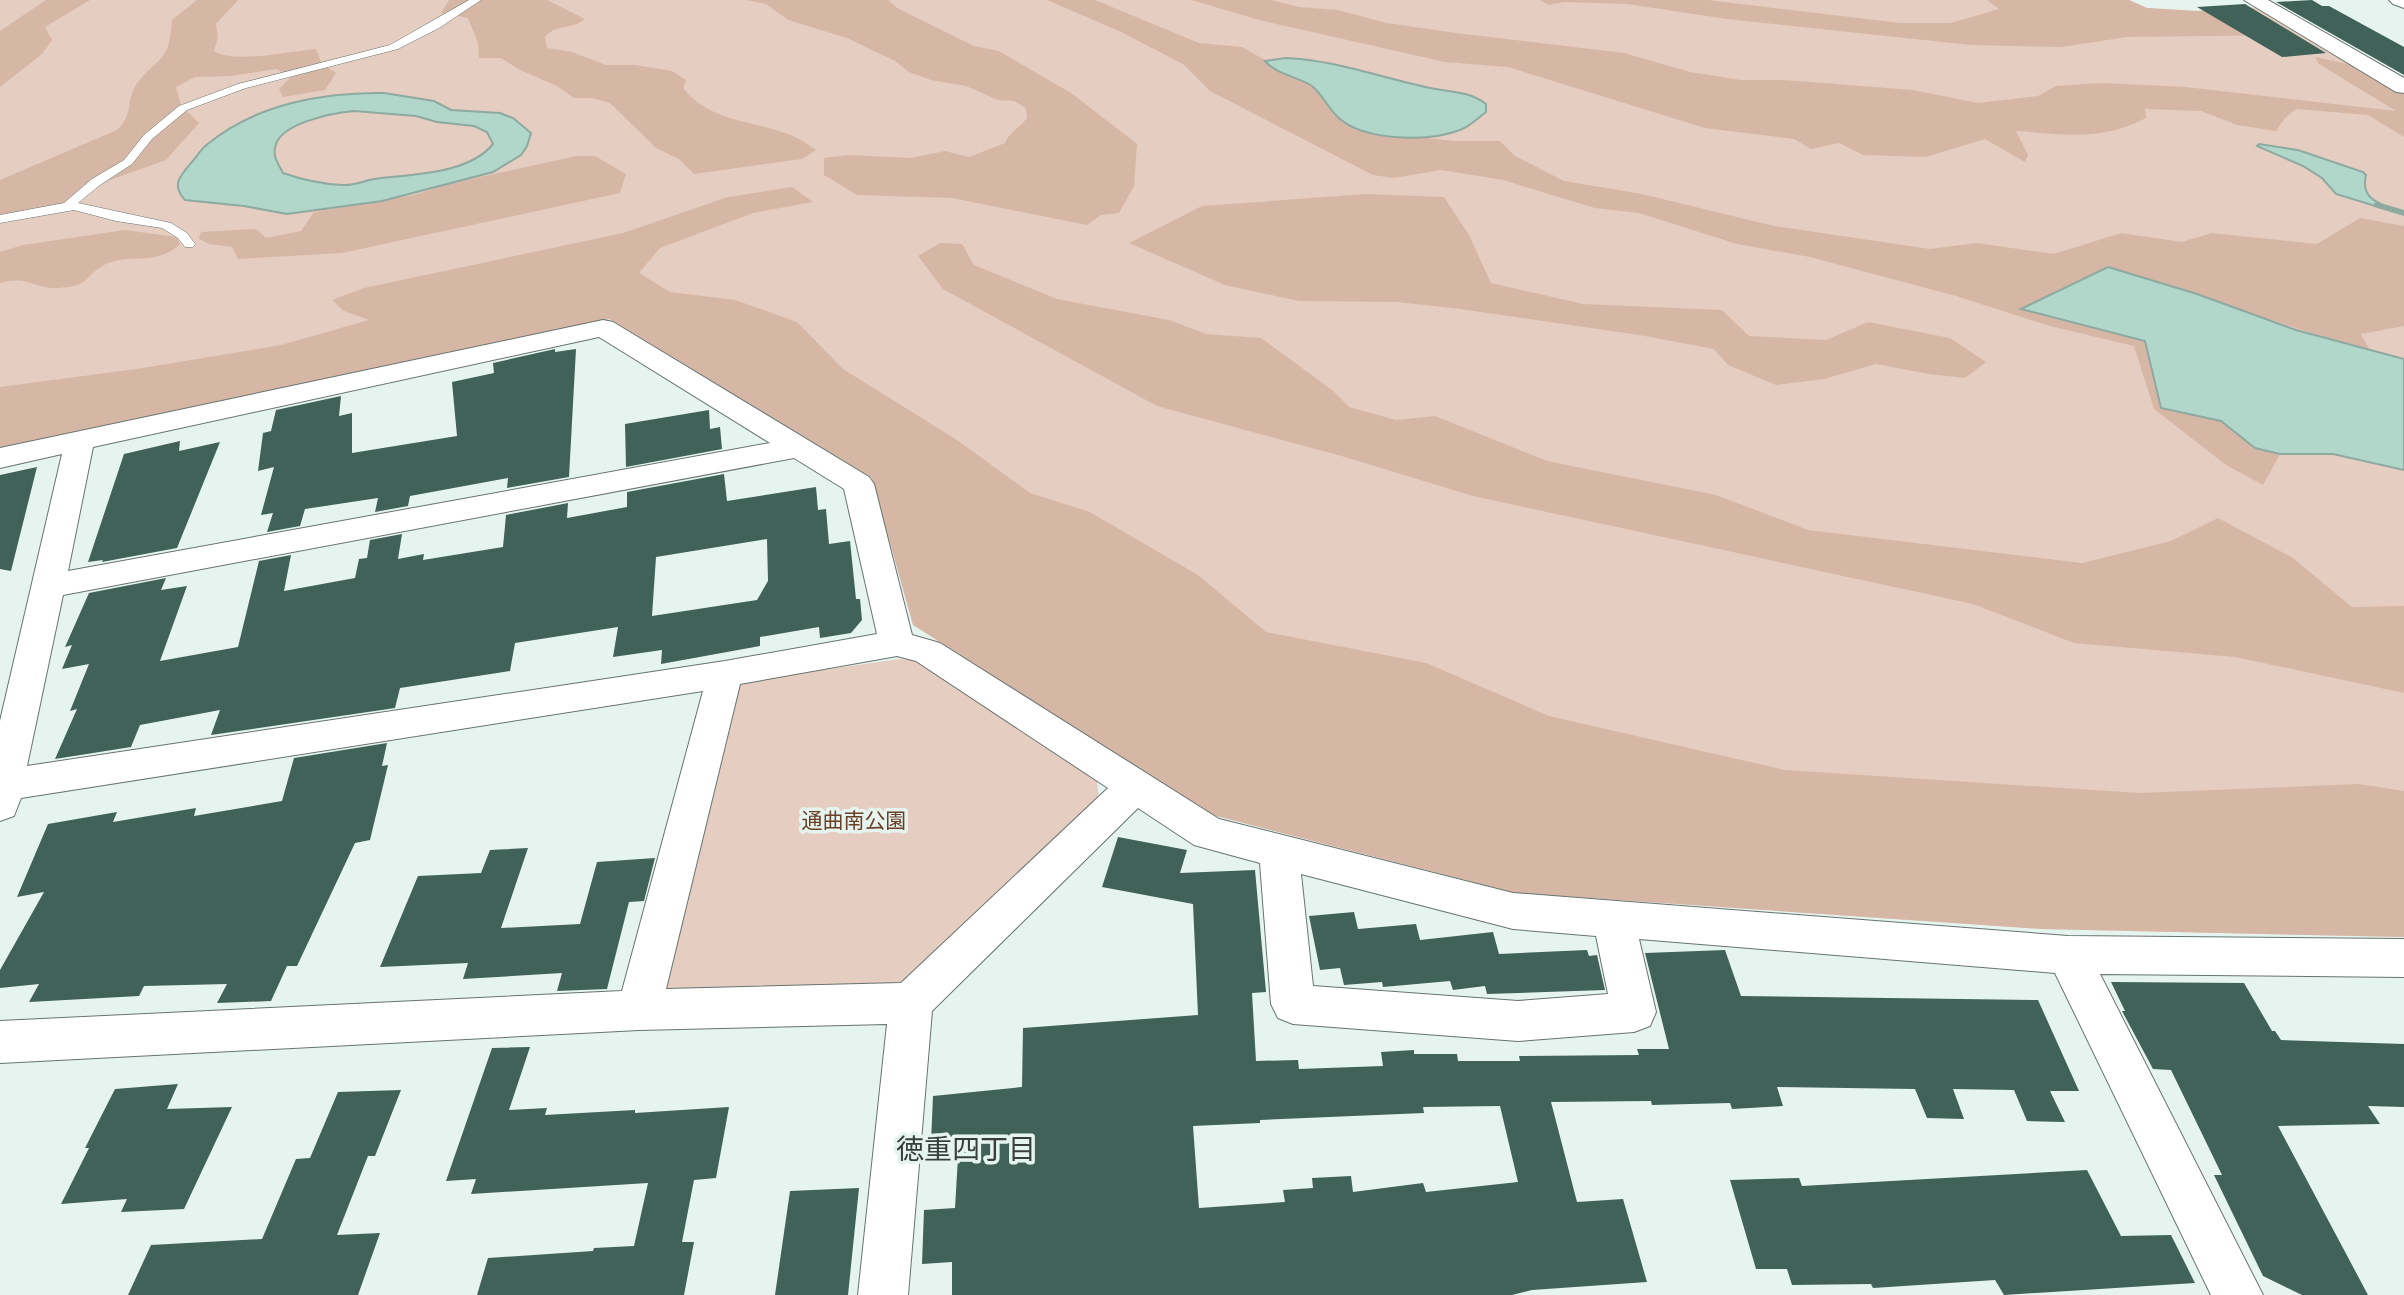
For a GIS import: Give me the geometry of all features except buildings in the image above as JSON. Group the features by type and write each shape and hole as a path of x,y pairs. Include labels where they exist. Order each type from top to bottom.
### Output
{"street":[{"path":"2254,0 2404,87"},
{"path":"2368,66 2404,63"},
{"path":"0,458 603,328 858,484 897,643"},
{"path":"80,440 49,586 13,684 2,795 897,643 928,652 1208,833 1513,911 2068,955 2404,958"},
{"path":"49,586 796,448"},
{"path":"639,1010 725,674"},
{"path":"883,1295 911,1003 1134,787"},
{"path":"1279,852 1293,1004 1518,1021 1634,1012 1613,919"},
{"path":"2068,955 2238,1295"},
{"path":"0,1042 639,1010 911,1003"}],"lane":[{"path":"68,206 96,182 128,162 148,137 183,108 242,86 394,47 435,26 476,0"},
{"path":"0,219 80,206 118,218 168,225 184,234 189,244"}],"green space":[{"path":"0,0 2129,0 2147,8 2197,11 2257,7 2404,93 2404,937 2042,929 1516,893 913,625 872,478 609,319 0,449"},
{"name":"通曲南公園","path":"899,659 917,660 1097,780 1099,801 919,973 892,987 670,995 656,981 726,696 747,681"}],"shaded area":[{"path":"46,0 90,0 45,27 52,40 42,54 0,87 0,31"},
{"path":"197,0 238,0 216,24 218,37 214,51 223,55 249,57 316,49 322,64 336,73 325,90 283,97 279,89 292,76 276,69 231,76 195,77 176,87 181,105 199,123 166,160 85,189 63,204 0,220 0,180 117,130 126,118 136,85 165,52 172,20"},
{"path":"449,0 547,0 585,19 549,33 545,37 547,48 572,52 606,65 635,65 672,71 686,80 683,88 708,109 736,120 782,132 800,139 816,150 802,159 694,174 679,159 656,148 610,103 592,98 574,98 557,86 520,70 501,58 479,58 478,43 468,18 441,13"},
{"path":"746,0 888,0 897,8 974,46 999,51 1071,93 1137,144 1134,186 1119,213 1101,215 1087,225 952,198 857,195 824,175 824,158 849,155 911,158 945,151 969,157 1005,143 1027,118 1026,108 1014,101 998,100 966,86 931,80 909,72 895,61 847,38 788,20 766,4"},
{"path":"1047,0 1095,0 1199,43 1242,47 1313,87 1340,119 1419,137 1454,141 1500,141 1515,156 1564,181 1642,194 1774,226 1930,249 1977,243 2054,254 2121,233 2182,242 2212,233 2317,244 2360,218 2404,226 2404,326 2361,334 2369,349 2108,267 2022,309 2145,341 2161,408 2221,421 2255,448 2280,454 2263,485 2226,465 2154,409 2134,346 2050,326 1956,296 1810,257 1737,244 1639,213 1595,208 1503,180 1441,170 1394,178 1373,175 1210,91 1183,64 1119,31"},
{"path":"1191,0 1271,0 1299,7 1338,10 1387,23 1624,53 1690,72 1741,80 1784,80 1913,90 1978,103 2038,96 2056,86 2101,83 2186,87 2396,111 2319,64 2315,57 2358,66 2404,94 2404,137 2368,115 2296,109 2276,131 2237,125 2201,111 2145,109 2146,118 2113,131 2067,135 2016,131 2028,155 2025,162 1985,139 1926,157 1863,155 1839,143 1811,149 1794,139 1705,128 1508,67 1445,62 1263,21"},
{"path":"1540,0 1708,0 1900,23 1951,23 1999,9 1987,0 2129,0 2147,8 2197,11 2232,9 2292,35 2127,37 2062,47 1971,45 1727,19 1627,4 1564,2 1549,5"},
{"path":"1286,58 1323,62 1466,94 1486,104 1486,112 1463,129 1447,134 1415,138 1365,132 1340,119 1312,86 1275,69 1265,61"},
{"path":"361,93 384,93 434,101 451,110 500,113 513,118 531,133 521,155 493,172 382,201 287,214 185,200 178,190 183,172 204,147 248,119 292,103","holes":["354,111 416,116 437,122 474,126 487,132 493,144 469,162 454,167 346,185 327,184 283,173 276,158 278,139 296,126 321,117"]},
{"path":"2259,144 2298,150 2363,172 2366,175 2366,192 2379,203 2375,206 2336,194 2322,178 2303,166 2257,146"},
{"path":"576,156 595,156 626,174 620,193 342,253 238,259 232,247 209,244 199,239 201,232 256,229 266,238 301,231 314,212 414,195 448,184"},
{"path":"792,187 813,202 753,213 660,248 639,273 670,292 735,300 797,322 843,369 957,440 1030,493 1090,512 1198,575 1266,632 1426,663 1549,716 1785,770 2140,793 2359,784 2404,791 2404,937 2042,929 1516,893 1212,815 913,625 872,478 610,319 0,449 0,387 136,369 281,345 369,320 344,311 332,300 364,288 623,233 728,197"},
{"path":"1366,194 1444,197 1469,235 1491,283 1583,304 1722,310 1749,336 1826,340 1868,322 1950,338 1986,362 1965,378 1876,364 1824,379 1776,385 1728,365 1714,349 1639,335 1453,308 1396,302 1299,301 1225,285 1129,243 1202,206"},
{"path":"125,230 176,237 180,244 162,255 114,261 76,285 50,288 24,281 0,283 0,252 23,245"},
{"path":"940,243 962,244 974,265 1057,299 1169,320 1206,334 1261,338 1332,390 1349,407 1396,420 1435,416 1547,461 1716,495 1808,530 2082,563 2171,541 2218,518 2293,558 2352,607 2404,606 2404,693 2235,657 2074,643 1973,604 1473,496 1345,457 1157,406 943,289 918,256"},
{"path":"2108,267 2197,294 2296,330 2404,359 2404,470 2333,454 2280,454 2255,448 2221,421 2161,408 2145,341 2021,309"}],"waterway":[{"path":"2377,205 2404,213"}],"district":[{"name":"徳重四丁目","path":"966,1149"}]}
